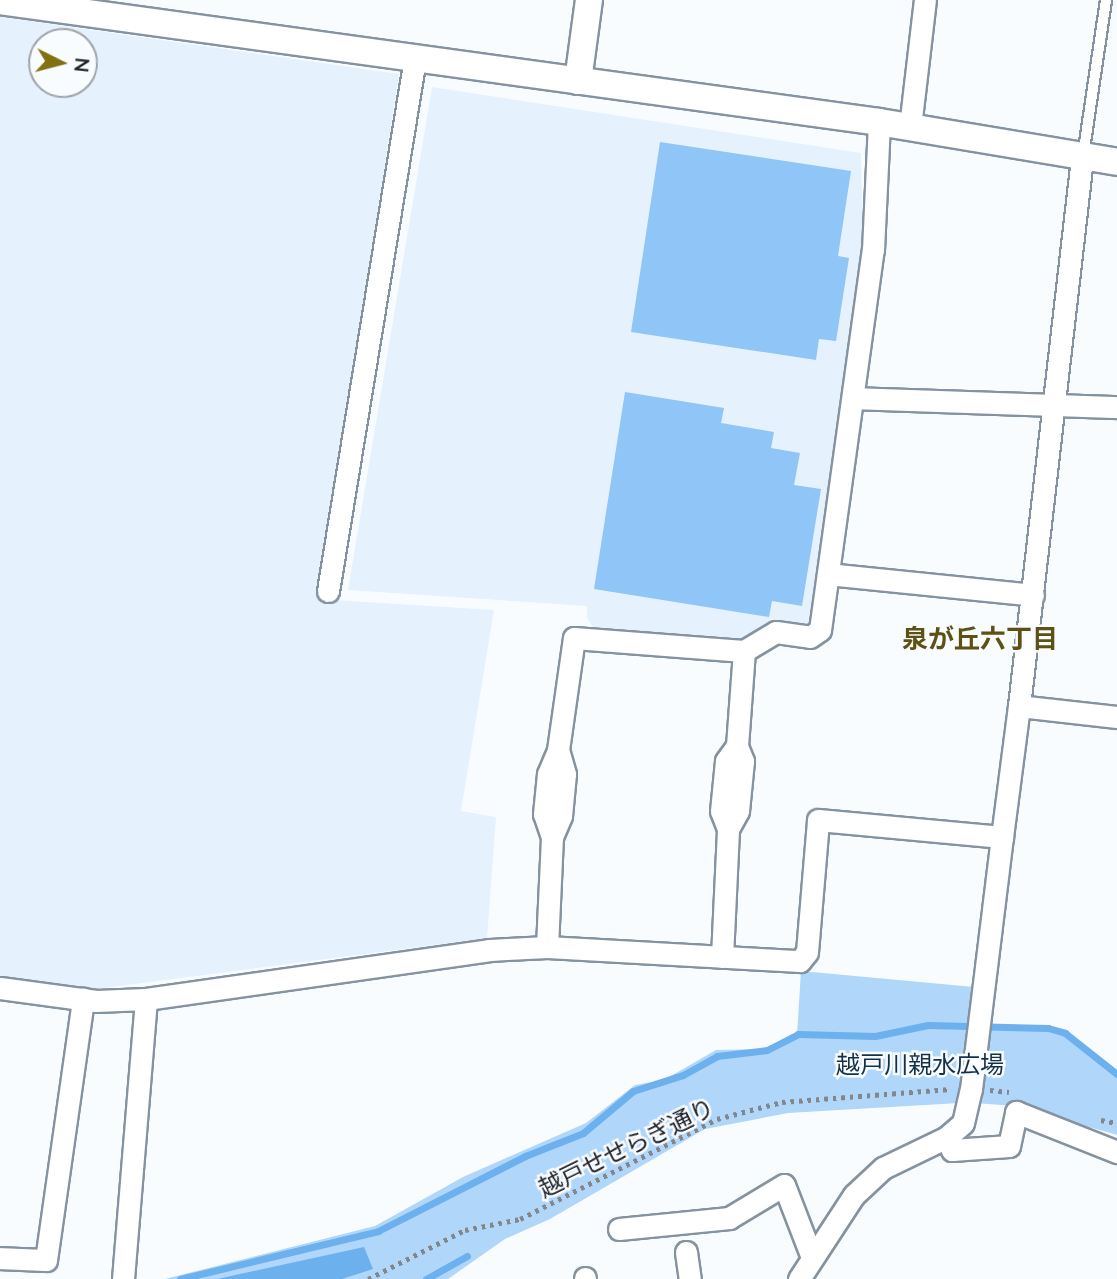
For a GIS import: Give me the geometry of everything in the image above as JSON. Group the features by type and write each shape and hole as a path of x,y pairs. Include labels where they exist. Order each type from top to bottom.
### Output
{"street":[{"path":"578,81 589,0"},
{"path":"910,127 925,0"},
{"path":"0,1 879,122 1117,162"},
{"path":"328,591 415,58"},
{"path":"547,947 552,837 561,816 565,774 558,750 574,638 744,651 776,632 810,637 820,630 873,250 879,122"},
{"path":"799,1279 811,1255 854,1195 883,1168 947,1137 963,1123 971,1090 1019,706 1056,404 1082,158"},
{"path":"854,398 1117,407"},
{"path":"828,573 1032,595"},
{"path":"722,957 728,829 738,811 743,761 737,746 744,651"},
{"path":"1019,706 1117,717"},
{"path":"0,988 83,999 146,999 489,950 547,947 800,961 807,952 818,820 1002,837"},
{"path":"0,1258 46,1259 83,999"},
{"path":"123,1279 146,999"},
{"path":"947,1137 952,1150 1009,1146 1016,1112 1117,1152"},
{"path":"619,1229 729,1218 784,1185 811,1255"},
{"path":"686,1252 690,1279"}],"lane":[{"path":"1082,158 1106,0"}],"path":[{"name":"越戸せせらぎ通り","path":"368,1279 465,1230 520,1219 717,1119 782,1102 971,1090 1013,1093"},
{"path":"1090,1118 1117,1123"}],"shaded area":[{"path":"0,17 77,28 28,28 28,98 98,98 98,31 399,74 317,599 494,610 461,811 496,817 487,938 96,989 0,976"},
{"path":"432,87 861,153 863,250 813,619 803,627 770,625 735,642 596,632 587,618 587,606 348,590"}],"green space":[{"name":"越戸川親水広場","path":"801,971 974,987 959,1103 788,1113 705,1129 550,1219 505,1239 448,1279 165,1279 375,1226 463,1177 586,1123 635,1085 664,1080 716,1050 763,1049 797,1035"},
{"path":"1040,1025 1061,1029 1117,1070 1117,1135 1015,1106 975,1103 985,1026"}],"water":[{"path":"364,1247 373,1269 342,1279 217,1279"}],"building":[{"path":"660,142 851,171 838,256 849,258 836,341 819,339 816,360 631,332"},
{"path":"625,392 724,408 721,423 774,432 771,448 800,453 794,485 821,489 802,606 772,601 769,617 594,589"}],"waterway":[{"path":"180,1279 378,1231 525,1156 583,1133 633,1091 683,1075 717,1056 767,1050 798,1034 875,1036 928,1025 1048,1028 1065,1033 1117,1074"},
{"path":"426,1279 467,1256"}],"district":[{"name":"泉が丘六丁目","path":"980,639"}]}
